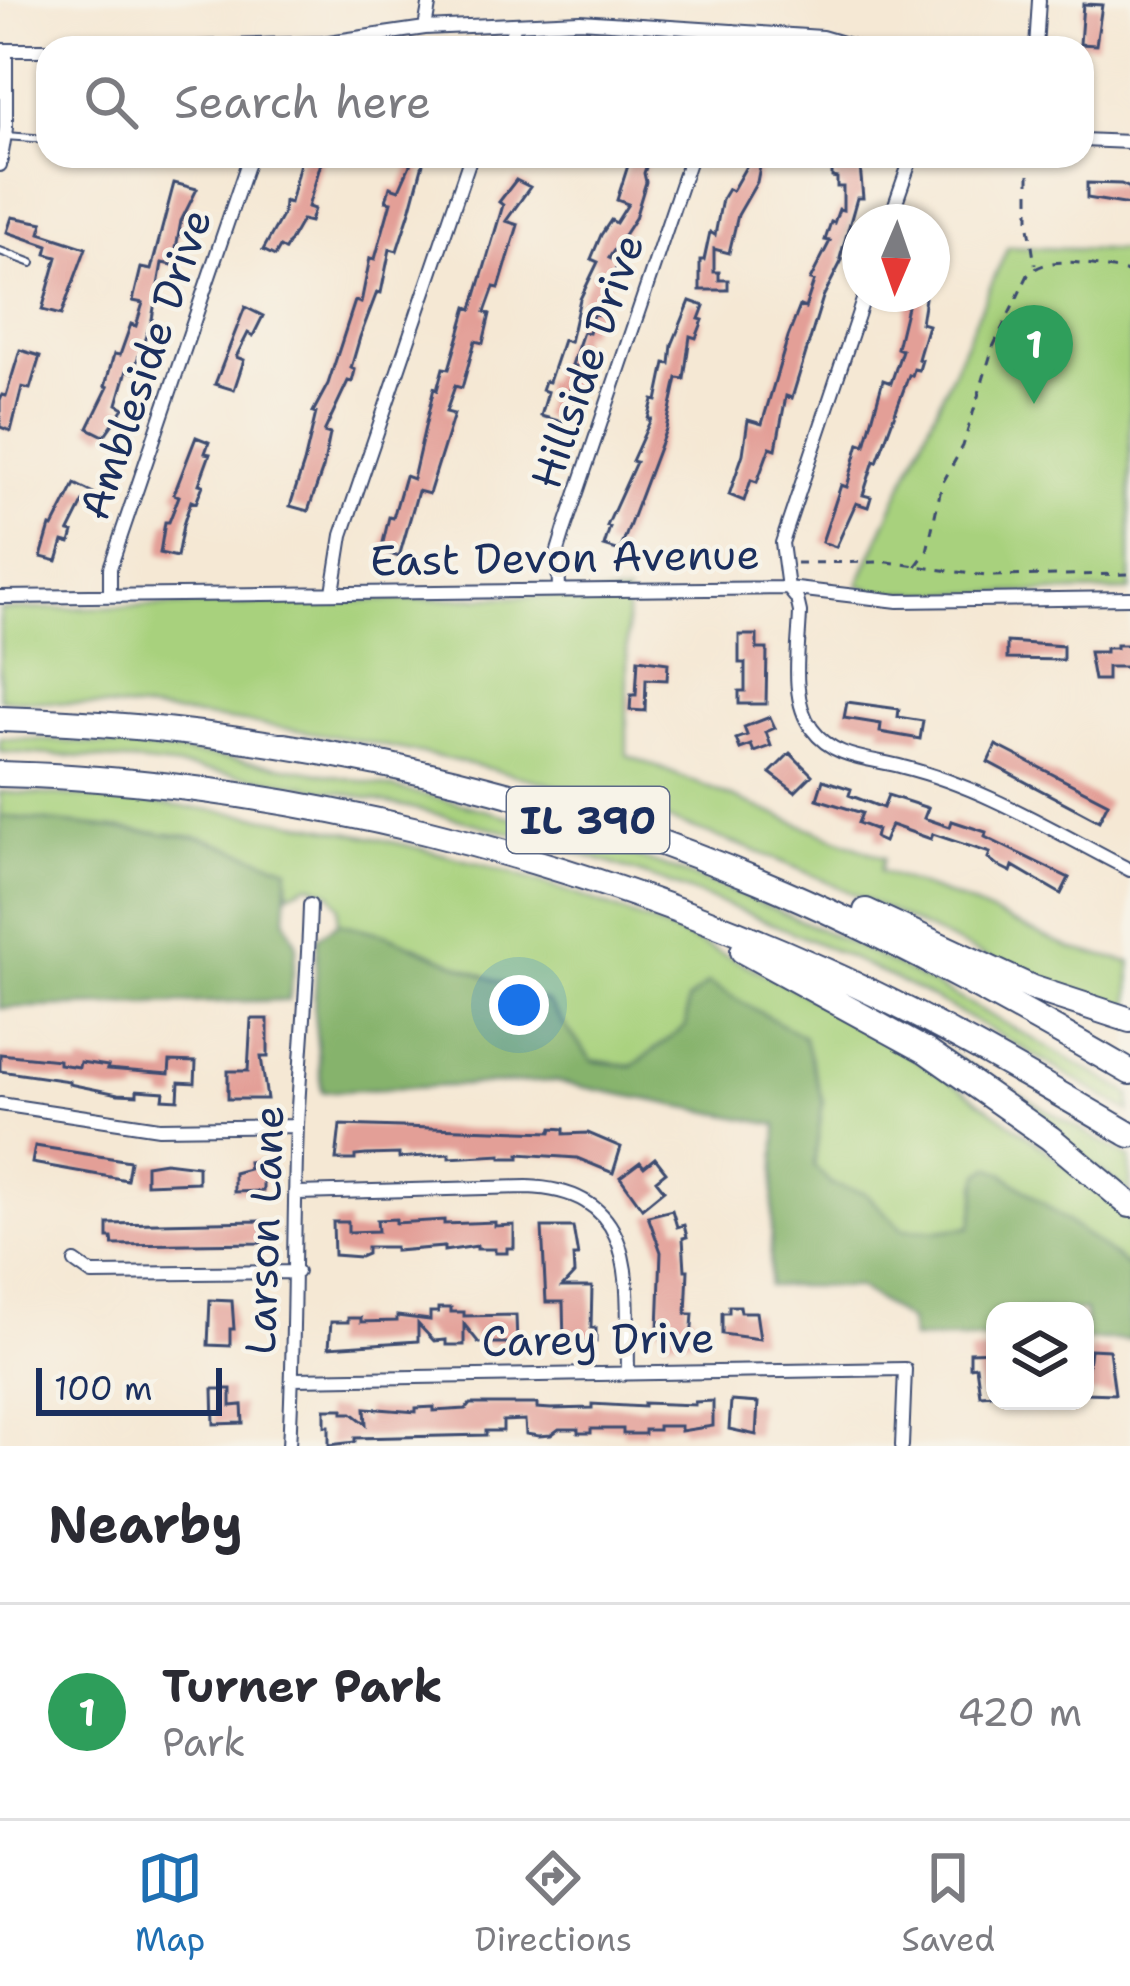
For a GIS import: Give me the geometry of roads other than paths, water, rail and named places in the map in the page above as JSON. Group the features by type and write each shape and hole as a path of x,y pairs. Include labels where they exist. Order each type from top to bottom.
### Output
{"highway":[{"name":"IL 390","path":"0,718 192,734 371,764 570,814 757,880 915,953 1130,1072"},
{"name":"IL 390","path":"0,774 156,785 381,821 529,859 686,912 888,1001 1130,1135"},
{"path":"757,880 807,886 1033,988 1130,1020"},
{"path":"686,912 736,947 926,1051 1050,1138 1130,1205"}],"street":[{"path":"425,28 430,0"},
{"path":"1037,36 1039,0"},
{"path":"364,36 580,20 807,36"},
{"path":"511,36 515,25"},
{"path":"732,36 734,31"},
{"path":"1,158 3,50 36,50"},
{"path":"1094,140 1130,142"},
{"name":"Ambleside Drive","path":"110,595 110,568 246,168"},
{"path":"333,592 341,535 467,168"},
{"name":"Hillside Drive","path":"559,590 558,551 687,168"},
{"path":"895,204 908,168"},
{"path":"859,312 787,522 782,563 800,612 800,709 819,739 843,754 906,767 999,802 1130,871"},
{"name":"East Devon Avenue","path":"0,597 788,588 898,601 1130,598"},
{"name":"Larson Lane","path":"289,1446 297,1272 297,1126 310,904"},
{"path":"0,1104 159,1128 297,1126"},
{"path":"298,1192 527,1187 558,1189 583,1198 605,1217 623,1251 628,1371"},
{"path":"75,1262 92,1274 297,1272"},
{"name":"Carey Drive","path":"293,1379 905,1369 902,1446"}],"lane":[{"path":"5,136 36,138"},
{"path":"0,251 32,263"}],"place":[{"name":"Turner Park","path":"1034,404"}]}
